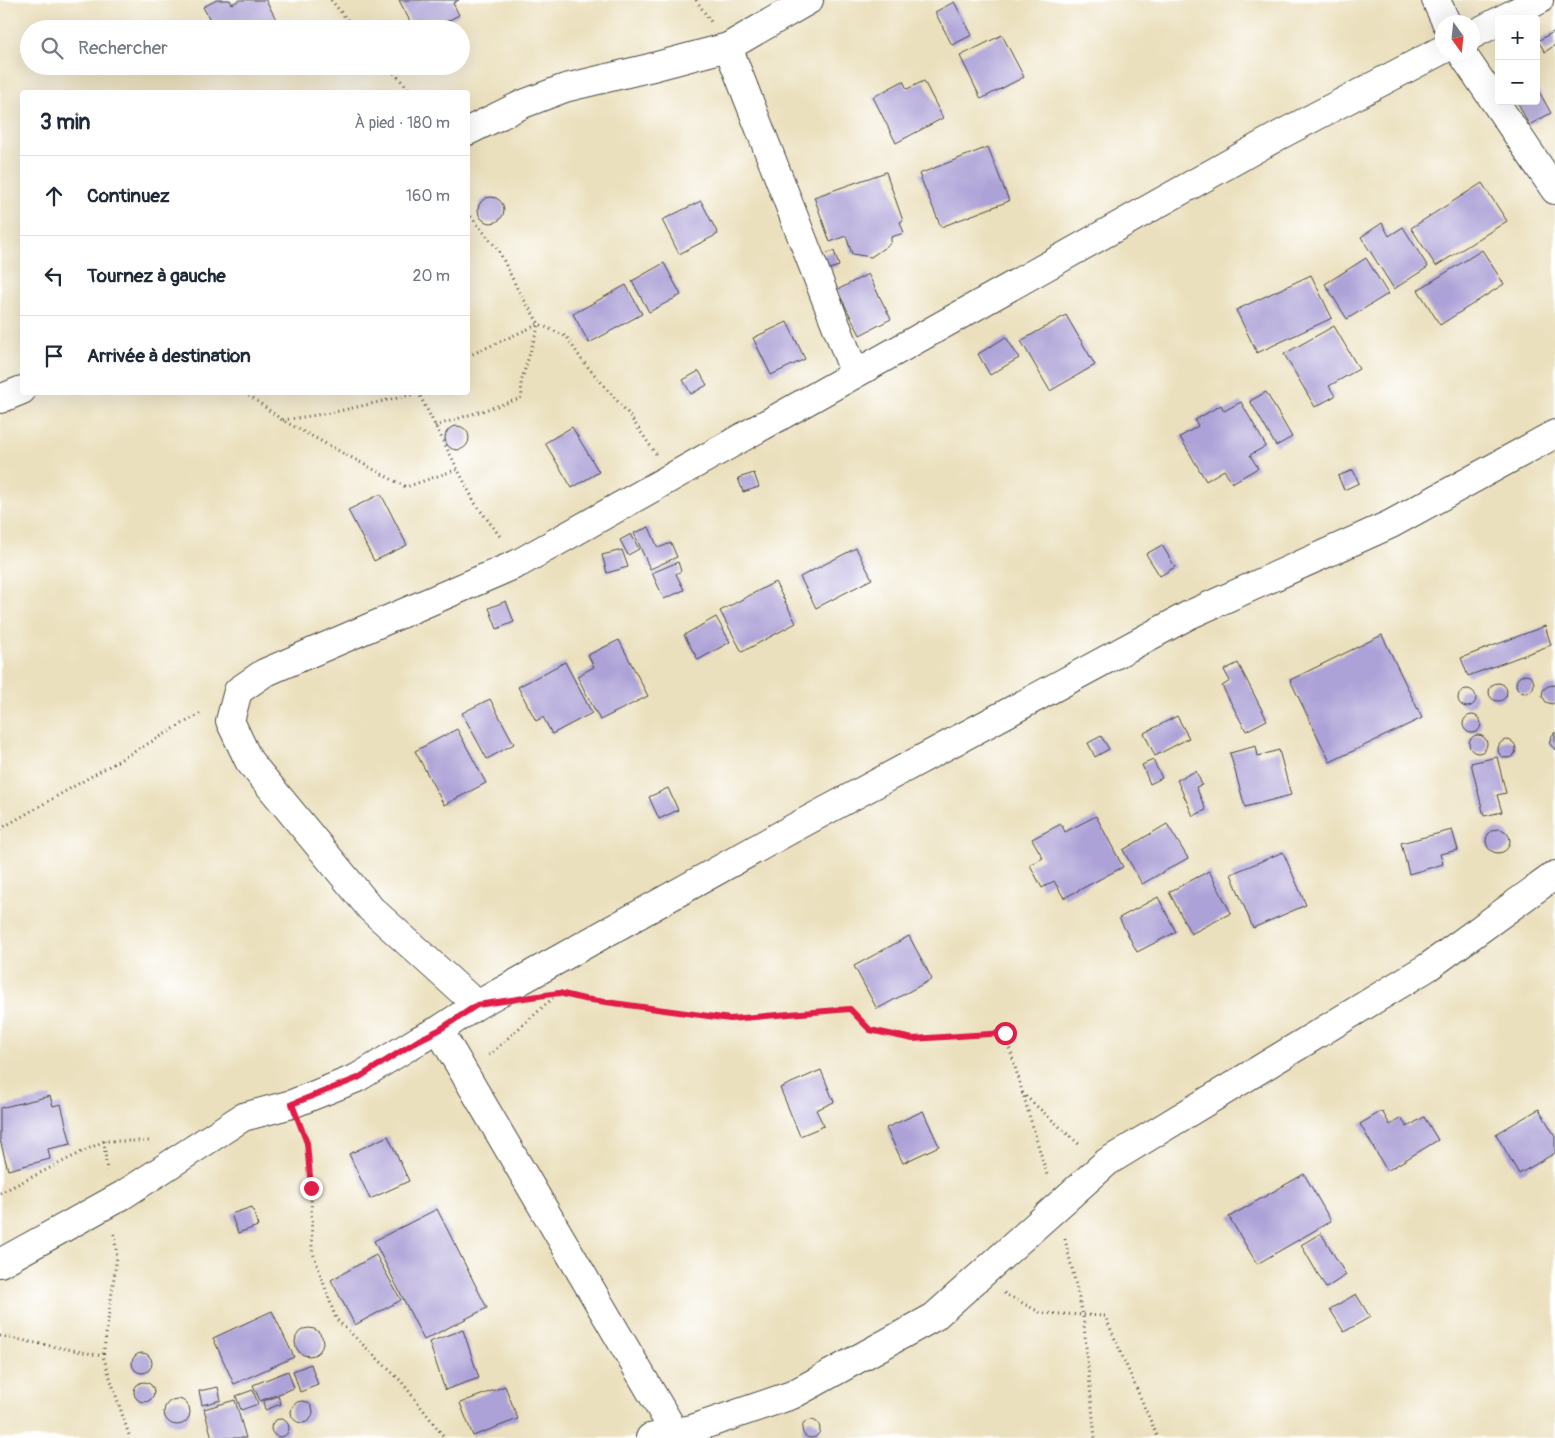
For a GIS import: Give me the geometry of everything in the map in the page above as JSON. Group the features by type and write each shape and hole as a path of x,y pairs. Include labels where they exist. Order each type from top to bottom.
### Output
{"street":[{"path":"470,130 523,104 565,88 728,47 809,0"},
{"path":"1436,0 1443,15"},
{"path":"1511,15 1539,0"},
{"path":"1480,30 1495,23"},
{"path":"728,47 855,374"},
{"path":"477,1005 371,909 249,761 230,720 238,691 264,673 519,563 1280,135 1435,54"},
{"path":"1466,60 1555,190"},
{"path":"0,399 20,391"},
{"path":"0,1263 110,1202 243,1117 292,1104 358,1078 477,1005 788,831 1189,615 1391,524 1555,434"},
{"path":"439,1030 663,1435 692,1429 792,1395 934,1317 1103,1166 1428,967 1555,875"}],"path":[{"path":"331,0 348,20"},
{"path":"396,75 410,90"},
{"path":"470,215 499,251 539,324 567,337 581,359 627,412 672,477"},
{"path":"470,355 539,324"},
{"path":"435,426 522,398 521,382 539,324"},
{"path":"249,395 282,420 406,488 458,469"},
{"path":"282,420 330,413 410,395"},
{"path":"420,395 475,503 519,563"},
{"path":"0,829 238,691"},
{"path":"464,1074 559,993"},
{"path":"550,994 559,993 584,999 730,1019 850,1009 870,1030 913,1039 1005,1033"},
{"path":"1022,1093 1103,1166"},
{"path":"292,1104 307,1143 311,1188 312,1250 336,1319 400,1381 445,1438"},
{"path":"104,1141 116,1256 103,1356 130,1438"},
{"path":"0,1193 104,1141 153,1142"},
{"path":"976,1279 1041,1313 1105,1316 1158,1438"},
{"path":"0,1336 103,1356"}],"building":[{"path":"217,0 230,0 232,4 240,0 266,0 276,20 210,20 203,7"},
{"path":"399,0 459,0 453,3 459,15 449,20 409,20"},
{"path":"954,2 972,35 952,45 935,12"},
{"path":"1553,32 1555,45 1545,52 1540,44 1540,40"},
{"path":"1002,35 1024,77 981,99 960,56"},
{"path":"903,81 907,89 924,81 943,118 896,143 873,97"},
{"path":"1540,93 1551,113 1529,125 1519,105 1540,105"},
{"path":"988,147 1009,201 941,227 919,174"},
{"path":"886,172 903,221 900,222 904,233 891,237 891,243 871,257 852,254 846,236 830,242 814,197"},
{"path":"1482,183 1507,221 1436,266 1411,228"},
{"path":"491,197 500,201 504,210 500,219 491,223 482,219 478,210 482,201"},
{"path":"701,201 718,234 679,254 662,220"},
{"path":"1382,223 1389,236 1403,227 1428,267 1394,289 1361,237"},
{"path":"1482,250 1504,284 1440,325 1418,290"},
{"path":"834,251 839,266 823,271 818,256"},
{"path":"1366,258 1388,294 1347,319 1325,284"},
{"path":"664,263 681,295 649,312 632,281"},
{"path":"868,274 891,319 860,335 837,290"},
{"path":"1311,275 1332,318 1257,353 1236,310"},
{"path":"626,285 642,314 589,343 573,314"},
{"path":"1066,315 1095,365 1050,391 1021,341"},
{"path":"787,322 805,359 771,375 753,338"},
{"path":"1334,326 1359,369 1329,386 1335,396 1315,407 1284,354"},
{"path":"1006,337 1019,358 990,375 978,354"},
{"path":"699,371 707,385 691,394 683,380"},
{"path":"1266,392 1292,437 1276,446 1250,401"},
{"path":"1241,402 1266,446 1250,455 1258,468 1232,483 1224,470 1206,481 1180,437 1198,426 1195,420 1221,405 1224,411"},
{"path":"457,426 466,429 469,438 466,447 457,450 448,447 445,438 448,429"},
{"path":"572,427 599,472 572,488 545,443"},
{"path":"1353,470 1359,483 1344,490 1338,476"},
{"path":"754,473 759,487 743,492 738,478"},
{"path":"381,494 407,545 374,561 348,510"},
{"path":"649,527 658,548 671,543 677,557 650,569 634,533"},
{"path":"631,534 639,549 628,555 620,540"},
{"path":"1162,545 1175,567 1160,576 1146,554"},
{"path":"856,548 872,579 816,608 800,577"},
{"path":"622,550 628,567 607,573 602,555"},
{"path":"678,562 681,571 676,574 684,590 664,599 652,573"},
{"path":"775,582 796,623 742,652 720,611"},
{"path":"506,601 514,622 497,629 489,608"},
{"path":"716,617 730,642 698,660 684,635"},
{"path":"1545,626 1551,645 1468,676 1461,658"},
{"path":"1382,635 1422,718 1330,762 1290,680"},
{"path":"619,640 648,696 600,720 577,676 594,667 588,655"},
{"path":"565,662 592,713 552,734 543,717 536,721 518,687"},
{"path":"1238,663 1267,720 1246,731 1222,686 1230,681 1224,670"},
{"path":"1525,675 1531,678 1534,684 1531,690 1525,693 1519,690 1516,684 1519,678"},
{"path":"1498,683 1504,686 1507,692 1504,698 1498,701 1492,698 1489,692 1492,686"},
{"path":"1555,685 1555,702 1552,704 1546,702 1542,696 1543,690 1548,686"},
{"path":"1467,689 1473,692 1476,698 1473,704 1467,707 1461,704 1458,698 1461,692"},
{"path":"490,699 514,744 487,759 462,713"},
{"path":"1472,715 1478,718 1481,724 1478,730 1472,733 1466,730 1463,724 1466,718"},
{"path":"1177,716 1189,738 1155,756 1144,733"},
{"path":"457,729 486,783 444,805 415,751"},
{"path":"1555,732 1555,750 1549,743"},
{"path":"1478,735 1484,738 1487,744 1484,750 1478,753 1472,750 1469,744 1472,738"},
{"path":"1101,736 1109,749 1095,757 1088,743"},
{"path":"1507,740 1513,743 1516,749 1513,755 1507,758 1501,755 1498,749 1501,743"},
{"path":"1256,746 1258,756 1279,750 1291,795 1245,807 1230,753"},
{"path":"1497,757 1506,793 1497,795 1502,812 1484,816 1471,763"},
{"path":"1153,760 1162,778 1150,784 1142,765"},
{"path":"1196,771 1202,785 1196,787 1206,810 1193,816 1177,780"},
{"path":"668,788 678,810 659,819 649,797"},
{"path":"1096,816 1123,867 1064,898 1054,881 1042,888 1030,865 1043,858 1032,839 1061,824 1065,832"},
{"path":"1167,824 1188,858 1142,884 1123,850"},
{"path":"1498,829 1507,832 1510,841 1507,850 1498,853 1489,850 1486,841 1489,832"},
{"path":"1452,830 1458,850 1440,854 1443,864 1409,874 1401,843"},
{"path":"1283,852 1306,905 1253,928 1231,874"},
{"path":"1209,871 1231,913 1191,934 1169,892"},
{"path":"1158,897 1176,932 1137,952 1119,918"},
{"path":"909,936 932,979 877,1009 854,966"},
{"path":"821,1070 834,1102 816,1110 824,1126 800,1136 780,1088"},
{"path":"50,1096 53,1106 61,1104 71,1144 48,1149 50,1159 8,1170 0,1140 0,1108"},
{"path":"1539,1109 1555,1136 1555,1153 1519,1174 1496,1134"},
{"path":"923,1111 939,1146 903,1163 886,1128"},
{"path":"1382,1111 1390,1125 1401,1118 1407,1127 1424,1117 1438,1140 1387,1171 1360,1124"},
{"path":"388,1136 409,1181 370,1199 349,1154"},
{"path":"1304,1174 1331,1221 1257,1264 1229,1217"},
{"path":"252,1207 258,1226 238,1233 231,1214"},
{"path":"437,1209 487,1308 424,1340 374,1241"},
{"path":"1321,1233 1346,1275 1326,1288 1301,1245"},
{"path":"376,1255 401,1300 355,1325 331,1280"},
{"path":"1356,1294 1370,1317 1344,1332 1330,1309"},
{"path":"272,1311 294,1357 234,1384 213,1338"},
{"path":"309,1328 319,1332 323,1342 319,1352 309,1356 299,1352 295,1342 299,1332"},
{"path":"463,1330 479,1378 445,1390 429,1342"},
{"path":"142,1353 149,1356 152,1363 149,1370 142,1373 135,1370 132,1363 135,1356"},
{"path":"311,1364 318,1385 300,1392 293,1371"},
{"path":"288,1371 294,1388 260,1401 253,1385"},
{"path":"140,1382 148,1382 154,1388 154,1396 148,1402 140,1402 134,1396 134,1388"},
{"path":"505,1386 518,1419 473,1436 460,1403"},
{"path":"218,1387 221,1400 202,1405 199,1391"},
{"path":"253,1390 258,1404 241,1410 236,1396"},
{"path":"278,1396 281,1404 265,1410 263,1401"},
{"path":"177,1399 186,1403 190,1412 186,1421 177,1425 168,1421 164,1412 168,1403"},
{"path":"235,1400 246,1438 212,1438 204,1409"},
{"path":"298,1401 306,1401 313,1408 313,1416 306,1423 298,1423 291,1416 291,1408"},
{"path":"276,1419 284,1419 289,1424 287,1435 276,1437 271,1432 271,1424"},
{"path":"807,1420 815,1420 820,1425 818,1436 807,1438 802,1433 802,1425"}],"route":[{"path":"311,1188 307,1143 292,1104 358,1078 477,1005 559,993 584,999 730,1019 850,1009 870,1030 913,1039 1005,1033"}]}
